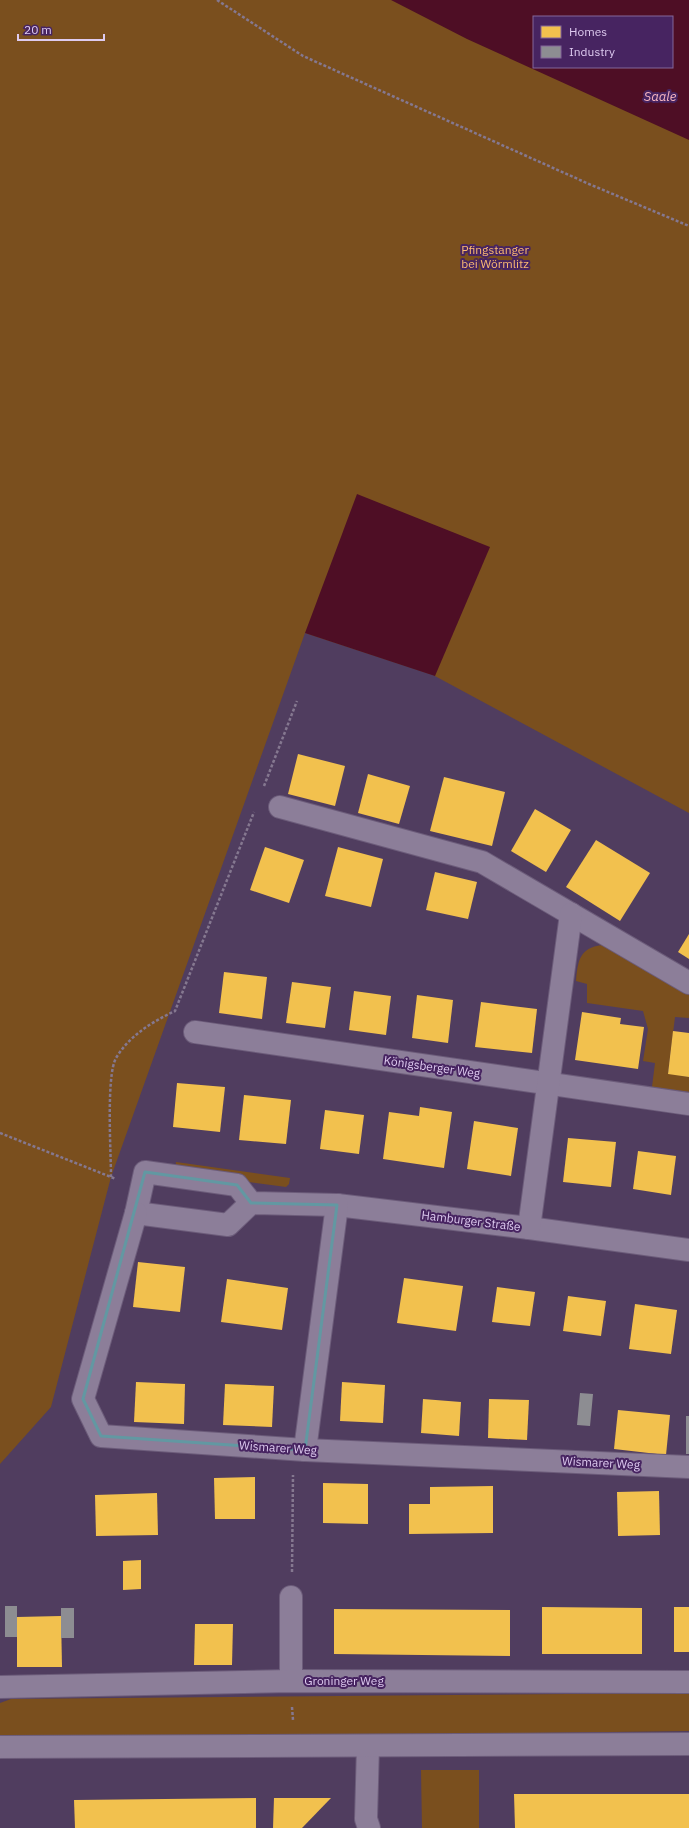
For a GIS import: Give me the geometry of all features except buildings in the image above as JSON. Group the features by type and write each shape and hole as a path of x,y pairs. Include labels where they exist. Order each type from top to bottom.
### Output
{"street":[{"path":"280,807 482,862 689,983"},
{"path":"530,1228 571,914"},
{"name":"Königsberger Weg","path":"195,1032 689,1104"},
{"path":"145,1172 237,1185 251,1203 228,1225 136,1213 143,1190 145,1172"},
{"name":"Hamburger Straße","path":"251,1203 337,1205 530,1228 689,1250"},
{"path":"299,1449 337,1205"},
{"name":"Wismarer Weg","path":"136,1213 83,1400 101,1436 299,1449 689,1467"},
{"path":"291,1681 292,1597"},
{"name":"Groninger Weg","path":"0,1688 291,1681 689,1682"},
{"path":"0,1748 689,1744"},
{"path":"368,1746 366,1819 369,1828"}],"path":[{"path":"217,0 304,56 589,184 689,226"},
{"path":"264,788 297,701"},
{"path":"110,1177 111,1084 116,1059 130,1040 155,1020 175,1011 255,810"},
{"path":"0,1133 143,1190"},
{"path":"292,1597 299,1449"},
{"path":"291,1681 295,1746"}],"highlighted area":[{"path":"145,1172 237,1185 251,1203 337,1205 305,1450 101,1436 83,1399"}],"green space":[{"name":"Pfingstanger bei Wörmlitz","path":"0,0 689,0 689,813 433,675 305,633 111,1177 51,1407 0,1464"},
{"path":"602,945 689,994 689,1018 675,1017 668,1073 689,1077 689,1092 652,1087 655,1063 643,1061 648,1029 643,1011 587,1003 587,984 576,981 579,962 584,952"},
{"path":"176,1162 290,1178 289,1184 286,1187 175,1172"},
{"path":"689,1693 689,1731 9,1739 0,1735 0,1703 11,1699"},
{"path":"421,1770 479,1770 479,1828 422,1828"}],"water":[{"name":"Saale","path":"391,0 689,0 689,140 467,39"},
{"path":"357,494 490,547 435,676 305,633"}]}
